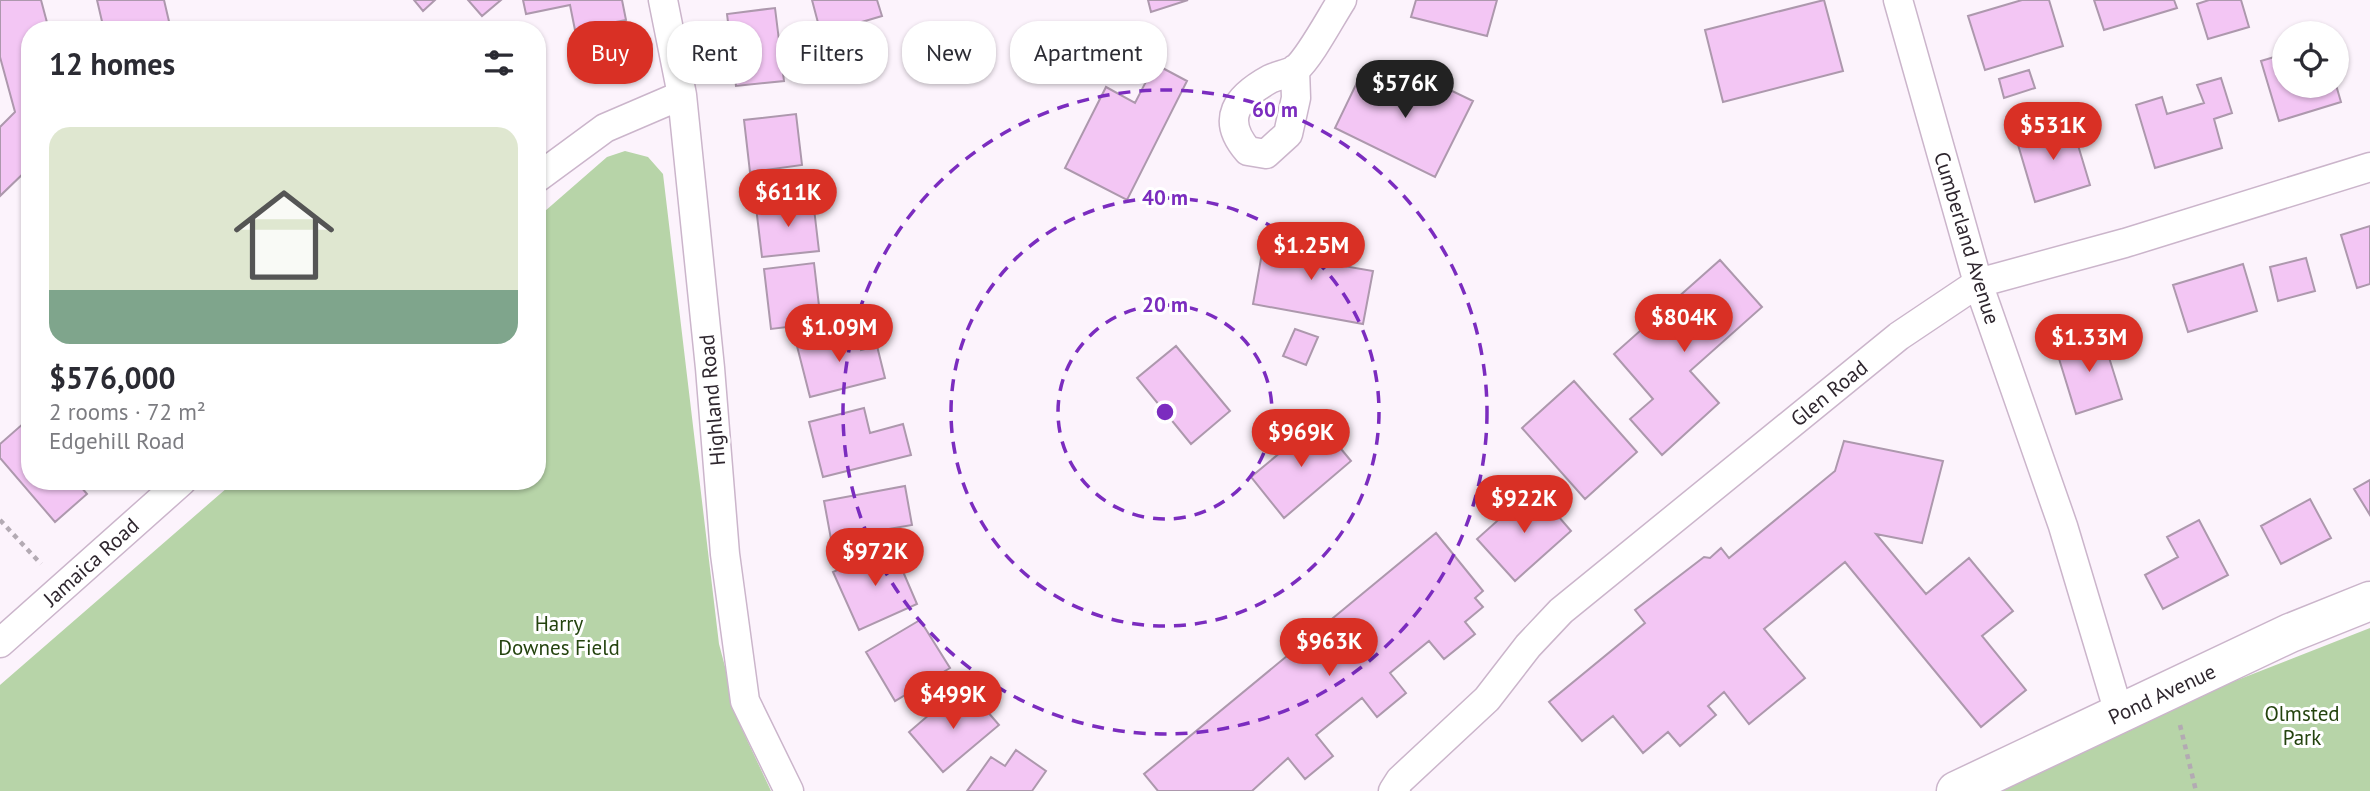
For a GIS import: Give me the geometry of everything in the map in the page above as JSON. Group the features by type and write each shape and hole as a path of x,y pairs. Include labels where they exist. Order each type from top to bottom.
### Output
{"main road":[{"name":"Pond Avenue","path":"1956,791 2290,633 2370,601"}],"street":[{"name":"Highland Road","path":"663,0 682,95 734,631 745,701 789,791"},
{"path":"1295,69 1342,0"},
{"name":"Cumberland Avenue","path":"1898,0 1978,284 2063,526 2119,713"},
{"path":"546,171 605,128 682,95"},
{"name":"Glen Road","path":"1393,791 1400,780 1487,699 1528,646 1561,611 1899,336 1978,284 2370,167"},
{"name":"Jamaica Road","path":"0,643 172,490"}],"path":[{"path":"0,520 42,564"},
{"path":"2177,714 2196,791"}],"green space":[{"name":"Harry Downes Field","path":"625,151 648,157 663,174 719,644 741,727 771,791 0,791 0,685 225,490 546,490 546,210 607,157"},
{"name":"Olmsted Park","path":"2370,628 2370,791 2001,791 2199,695"}],"building":[{"path":"0,0 41,0 47,21 21,21 21,176 0,196 0,127 15,112 0,57"},
{"path":"97,0 164,0 169,21 102,21"},
{"path":"414,0 435,0 423,11"},
{"path":"468,0 501,0 482,16"},
{"path":"523,0 622,0 626,20 573,21 570,5 526,14"},
{"path":"812,0 877,0 882,16 865,21 818,21"},
{"path":"1148,0 1188,0 1151,12"},
{"path":"1416,0 1497,0 1487,36 1411,17"},
{"path":"1824,0 1843,71 1723,102 1705,30"},
{"path":"2022,0 2049,0 2063,46 1985,70 1968,16"},
{"path":"2094,0 2174,0 2177,8 2104,30"},
{"path":"2209,0 2241,0 2249,27 2208,39 2197,4"},
{"path":"775,8 776,82 762,83 762,21 728,21 727,14"},
{"path":"2272,58 2272,98 2261,61"},
{"path":"1167,70 1187,81 1127,200 1065,168 1106,87 1135,103 1145,84 1167,84"},
{"path":"1363,70 1408,92 1417,74 1473,101 1435,177 1335,128"},
{"path":"2029,70 2035,88 2004,98 1999,79"},
{"path":"2221,78 2232,113 2214,119 2222,148 2155,168 2136,105 2162,97 2167,114 2204,103 2197,85"},
{"path":"2272,98 2340,98 2341,102 2279,121"},
{"path":"796,114 802,165 750,172 744,120"},
{"path":"2071,122 2090,185 2035,202 2016,138"},
{"path":"813,200 819,251 762,257 756,207"},
{"path":"2370,226 2370,284 2357,288 2341,235"},
{"path":"1265,236 1334,249 1332,264 1373,271 1363,324 1253,304"},
{"path":"2306,258 2315,291 2278,301 2270,267"},
{"path":"1720,260 1762,307 1690,371 1719,403 1662,455 1630,419 1653,399 1614,354"},
{"path":"814,263 821,323 771,329 764,269"},
{"path":"2243,264 2257,311 2188,332 2173,285"},
{"path":"1295,329 1318,337 1306,365 1283,356"},
{"path":"856,331 861,350 877,346 885,378 810,397 797,346"},
{"path":"2102,335 2122,399 2076,414 2056,349"},
{"path":"1176,346 1230,411 1191,444 1137,378"},
{"path":"1574,381 1637,452 1585,499 1522,428"},
{"path":"864,408 870,433 903,424 911,455 823,477 809,422"},
{"path":"1318,421 1351,461 1284,518 1251,477"},
{"path":"21,426 21,482 0,458 0,444"},
{"path":"1844,441 1943,461 1922,543 1876,534 1926,594 1969,558 2013,611 1982,636 2026,690 1981,727 1845,562 1764,629 1805,678 1749,724 1724,692 1708,706 1716,715 1680,746 1668,732 1643,753 1613,716 1582,741 1549,702 1645,623 1635,610 1704,557 1710,558 1721,548 1729,558 1835,471"},
{"path":"2370,480 2370,515 2354,489"},
{"path":"905,486 912,525 831,539 824,501"},
{"path":"1534,488 1571,531 1515,581 1477,539"},
{"path":"28,490 84,490 87,494 55,522"},
{"path":"2310,499 2331,538 2281,564 2261,526"},
{"path":"2199,520 2228,575 2163,609 2145,575 2178,557 2167,537"},
{"path":"1436,533 1483,591 1475,598 1483,607 1465,622 1475,634 1444,659 1429,641 1390,673 1406,693 1377,717 1362,698 1316,735 1333,756 1305,779 1288,758 1252,791 1158,791 1144,774"},
{"path":"892,546 917,604 859,630 833,572"},
{"path":"920,620 950,668 895,701 866,652"},
{"path":"951,696 961,707 974,696 999,725 943,772 909,732"},
{"path":"1016,750 1046,771 1032,791 967,791 991,757 1005,766"}]}
